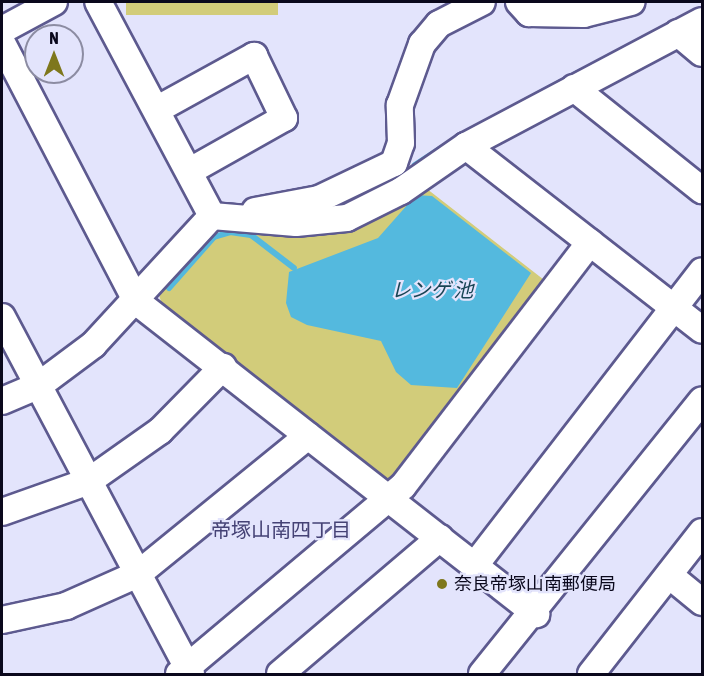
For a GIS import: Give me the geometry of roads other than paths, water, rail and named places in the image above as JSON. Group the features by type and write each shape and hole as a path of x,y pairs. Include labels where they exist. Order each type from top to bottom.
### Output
{"street":[{"path":"2,30 54,2"},
{"path":"98,2 190,171 220,216"},
{"path":"2,401 38,386 93,345 138,302 220,216 319,199 394,163 401,143 400,105 422,44 438,24 482,2"},
{"path":"519,2 529,12 584,14 631,2"},
{"path":"220,216 296,223 347,218 401,191 466,146 702,21"},
{"path":"678,33 702,53"},
{"path":"2,43 138,302 536,614"},
{"path":"158,109 254,56 284,118 190,171"},
{"path":"574,88 702,190"},
{"path":"466,146 702,330"},
{"path":"2,317 138,574 186,673 390,499 590,242"},
{"path":"475,565 702,271"},
{"path":"2,512 88,481 160,431 223,367"},
{"path":"482,675 536,614 702,399"},
{"path":"2,620 66,606 138,574 308,436"},
{"path":"603,671 669,575 702,532"},
{"path":"280,675 440,538"},
{"path":"669,575 702,602"}],"water":[{"name":"レンゲ 池","path":"416,195 432,196 531,273 457,388 411,385 396,372 381,341 307,325 291,317 286,303 289,272 378,238"}],"waterway":[{"path":"458,137 581,71"},
{"path":"415,165 444,146"},
{"path":"169,288 214,237 230,232 251,235 294,268"}],"place":[{"name":"奈良帝塚山南郵便局","path":"442,584"}],"district":[{"name":"帝塚山南四丁目","path":"281,529"}]}
